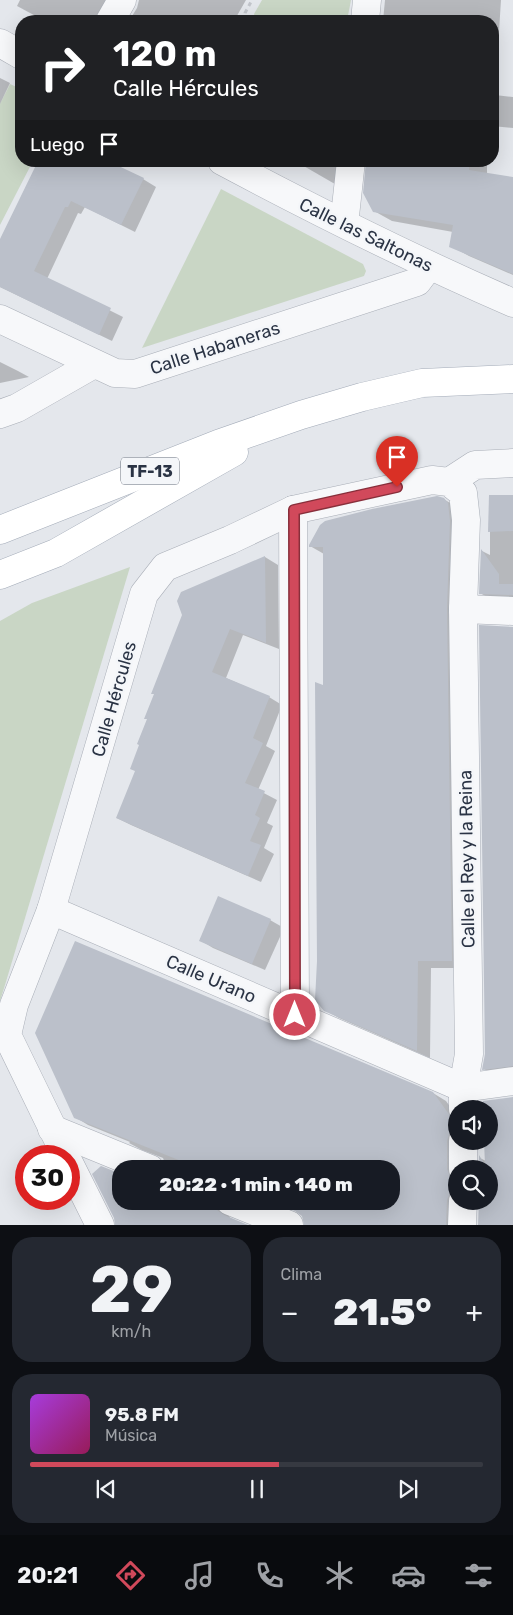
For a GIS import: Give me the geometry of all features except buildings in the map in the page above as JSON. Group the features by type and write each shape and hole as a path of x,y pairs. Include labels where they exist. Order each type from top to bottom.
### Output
{"main road":[{"name":"TF-13","path":"0,530 218,444 301,415 362,397 422,383 513,380"},
{"path":"0,575 56,553 301,415"}],"street":[{"path":"113,15 122,0"},
{"path":"366,15 367,0"},
{"path":"0,43 15,52"},
{"name":"Calle las Saltonas","path":"233,167 345,226 513,303"},
{"path":"346,216 350,167"},
{"name":"Calle Habaneras","path":"0,319 115,373 135,374 416,282 429,266"},
{"path":"0,414 17,408 94,364"},
{"path":"449,482 475,465 513,463"},
{"name":"Calle Hércules","path":"60,1145 7,1035 14,1005 51,910 144,594 165,566 230,540 294,510 432,480 449,482"},
{"name":"Calle el Rey y la Reina","path":"449,482 463,493 466,520 463,609 469,1054 463,1098"},
{"path":"294,510 295,1015"},
{"path":"463,609 513,611"},
{"name":"Calle Urano","path":"51,910 295,1015 463,1098"},
{"path":"463,1098 513,1081"},
{"path":"52,1129 128,1160"},
{"path":"80,1185 100,1225"},
{"path":"252,1210 289,1225"},
{"path":"462,1210 462,1225"}],"path":[{"path":"245,15 252,0"}],"green space":[{"path":"262,0 351,0 348,15 254,14"},
{"path":"10,84 15,86 15,167 30,167 0,225 0,104"},
{"path":"221,189 363,264 366,271 364,276 142,348"},
{"path":"130,567 0,1001 0,621 32,603"}],"route":[{"path":"295,1015 294,510 397,487"}]}
